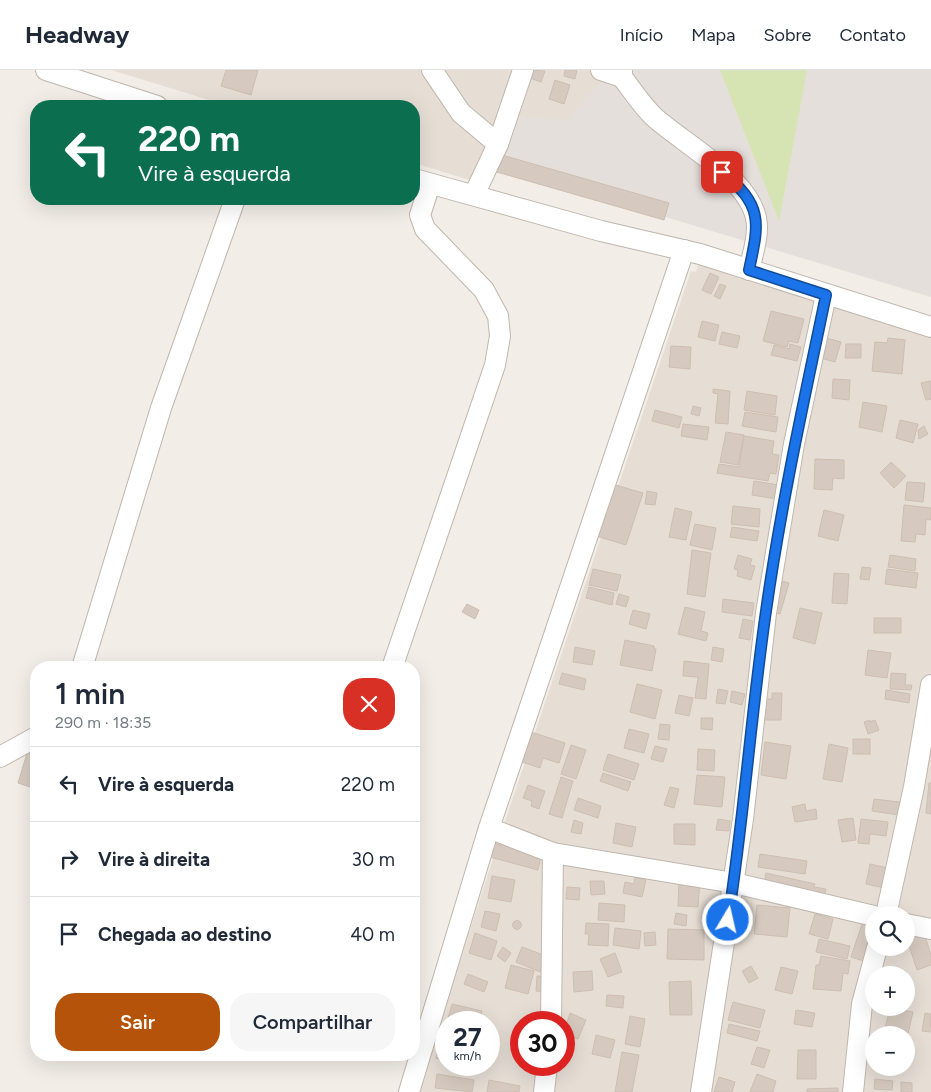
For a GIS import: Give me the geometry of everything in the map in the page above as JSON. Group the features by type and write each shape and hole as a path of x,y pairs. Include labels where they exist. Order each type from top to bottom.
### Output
{"street":[{"path":"46,70 138,100"},
{"path":"432,70 461,113 498,144"},
{"path":"474,195 498,144 523,70"},
{"path":"601,70 622,73 654,116 736,184 749,200 755,214 758,229 749,270"},
{"path":"394,661 495,365 500,336 498,316 484,290 425,229 420,215 422,182 601,231 684,250 931,327"},
{"path":"84,661 161,408 233,205"},
{"path":"420,1056 489,828 684,250"},
{"path":"701,1092 734,883 767,603 794,444 826,295"},
{"path":"888,906 914,788 931,686"},
{"path":"0,757 30,740"},
{"path":"489,828 553,853 734,883 865,914"},
{"path":"551,1011 553,853"},
{"path":"915,926 931,929"},
{"path":"853,1092 862,1004 875,956"},
{"path":"409,1092 418,1061"},
{"path":"544,1092 546,1076"}],"shaded area":[{"path":"111,70 931,70 931,283 511,136 489,186 420,165 420,100 209,100"},
{"path":"610,70 720,70 779,220 807,70 931,70 931,297 500,167 518,117 568,120"},
{"path":"704,247 931,320 931,1092 418,1092 435,1039 435,1076 500,1076 500,1011 444,1011 504,824 691,271 696,272"}],"green space":[{"path":"720,70 807,70 779,221"}],"building":[{"path":"226,70 258,70 251,95 221,86"},
{"path":"529,70 545,71 541,82 527,77"},
{"path":"565,70 577,70 575,79 564,76"},
{"path":"555,80 570,85 564,104 549,99"},
{"path":"495,153 669,203 664,220 490,170"},
{"path":"710,273 719,277 711,294 702,290"},
{"path":"720,284 726,286 720,299 714,296"},
{"path":"771,311 804,319 798,343 789,341 787,347 763,341"},
{"path":"702,321 719,325 715,341 698,337"},
{"path":"722,332 740,336 737,348 719,344"},
{"path":"823,337 841,342 835,362 817,357"},
{"path":"888,338 905,340 902,374 872,371 875,342 887,343"},
{"path":"790,344 801,347 797,361 771,355 774,345 789,349"},
{"path":"846,344 861,344 861,358 845,358"},
{"path":"671,346 691,347 690,369 669,367"},
{"path":"833,379 850,380 849,400 832,398"},
{"path":"931,381 931,399 926,400 921,383"},
{"path":"713,389 730,391 728,424 715,423 718,394 713,393"},
{"path":"747,391 777,396 775,415 744,410"},
{"path":"863,402 887,406 882,432 859,427"},
{"path":"693,406 701,408 699,416 691,414"},
{"path":"655,410 682,417 679,428 652,421"},
{"path":"745,412 778,417 776,432 742,426"},
{"path":"900,420 918,424 913,443 896,438"},
{"path":"683,424 709,427 707,440 681,436"},
{"path":"924,426 928,434 919,439 918,430"},
{"path":"726,432 744,435 738,465 720,462"},
{"path":"744,436 774,441 772,454 779,455 776,474 770,473 768,481 717,473 719,464 739,467"},
{"path":"815,459 844,460 844,479 833,478 832,490 814,489"},
{"path":"891,462 906,476 894,488 880,473"},
{"path":"754,481 779,485 777,499 752,495"},
{"path":"907,482 925,483 923,502 905,500"},
{"path":"609,483 643,493 626,545 593,535"},
{"path":"647,491 657,493 655,505 645,504"},
{"path":"904,505 931,508 931,520 926,519 925,535 916,534 915,542 901,541"},
{"path":"733,506 760,509 759,527 731,524"},
{"path":"675,508 692,512 686,540 669,537"},
{"path":"824,510 844,515 838,541 818,536"},
{"path":"695,524 716,528 712,550 690,545"},
{"path":"732,527 759,531 757,541 730,537"},
{"path":"692,550 711,553 705,597 687,594"},
{"path":"738,555 752,559 750,565 755,566 751,580 737,576 738,570 734,569"},
{"path":"890,555 916,559 915,571 888,567"},
{"path":"862,567 871,568 869,580 860,579"},
{"path":"593,569 621,575 617,591 589,585"},
{"path":"887,569 918,573 916,588 885,584"},
{"path":"834,573 849,574 847,604 832,603"},
{"path":"778,580 789,583 780,614 769,611"},
{"path":"589,587 614,593 612,605 586,598"},
{"path":"619,594 629,597 626,607 616,604"},
{"path":"723,599 754,603 752,616 722,612"},
{"path":"467,604 479,610 475,619 462,612"},
{"path":"685,607 705,612 701,631 708,633 706,641 678,634"},
{"path":"800,608 822,613 815,644 793,638"},
{"path":"633,610 650,614 646,629 629,624"},
{"path":"874,618 901,618 901,633 874,633"},
{"path":"743,619 753,621 750,640 739,638"},
{"path":"625,640 654,646 654,649 656,649 652,671 620,665"},
{"path":"575,647 595,651 592,665 573,662"},
{"path":"713,647 724,649 722,662 711,660"},
{"path":"868,650 891,653 887,678 865,675"},
{"path":"684,661 709,664 706,699 695,698 698,677 683,676"},
{"path":"562,673 586,679 584,690 559,684"},
{"path":"891,673 906,674 905,685 912,685 911,690 890,689"},
{"path":"637,684 662,690 655,719 630,712"},
{"path":"718,689 728,691 725,704 716,703"},
{"path":"886,690 910,694 909,703 885,699"},
{"path":"732,691 745,694 742,705 730,702"},
{"path":"772,693 782,693 781,720 761,720 762,699 772,699"},
{"path":"679,695 693,698 689,716 675,713"},
{"path":"701,718 713,718 712,730 701,729"},
{"path":"870,720 870,722 875,720 879,730 868,734 864,722"},
{"path":"660,724 670,725 669,740 658,739"},
{"path":"629,729 649,734 644,753 624,748"},
{"path":"531,732 565,743 559,763 543,758 540,768 522,762"},
{"path":"853,739 870,739 870,754 853,754"},
{"path":"765,742 791,746 786,779 761,775"},
{"path":"30,743 30,787 18,783"},
{"path":"829,744 848,748 842,782 823,779"},
{"path":"571,745 586,750 576,779 561,774"},
{"path":"655,746 667,749 663,762 651,759"},
{"path":"698,749 715,750 714,771 697,770"},
{"path":"608,754 639,764 634,780 603,770"},
{"path":"603,773 631,782 628,791 600,781"},
{"path":"697,775 725,777 722,807 694,804"},
{"path":"561,777 573,781 562,818 549,814"},
{"path":"929,783 931,783 931,814 926,813"},
{"path":"528,785 545,791 539,809 531,806 532,801 523,798"},
{"path":"670,787 679,789 674,808 664,805"},
{"path":"578,798 601,806 598,818 574,810"},
{"path":"874,799 900,802 899,815 872,811"},
{"path":"805,804 806,811 816,809 817,819 795,822 792,807"},
{"path":"853,818 856,840 842,842 838,820"},
{"path":"718,819 730,821 729,831 716,830"},
{"path":"861,819 888,822 886,836 870,834 869,844 858,843"},
{"path":"574,820 583,823 581,834 571,832"},
{"path":"616,823 636,827 632,847 613,843"},
{"path":"674,824 695,824 695,845 674,844"},
{"path":"494,843 541,856 538,870 490,857"},
{"path":"760,854 807,861 805,874 758,867"},
{"path":"870,864 888,868 884,888 866,884"},
{"path":"766,873 815,884 814,887 826,889 824,897 764,885"},
{"path":"492,876 515,880 511,902 488,898"},
{"path":"635,877 646,880 642,897 623,893 625,882 634,884"},
{"path":"679,880 700,881 698,907 678,906"},
{"path":"590,881 604,881 605,894 591,895"},
{"path":"567,887 580,888 579,900 566,899"},
{"path":"599,903 625,905 624,922 598,920"},
{"path":"757,905 790,908 787,937 754,934"},
{"path":"485,911 500,914 496,931 481,927"},
{"path":"676,913 687,915 686,926 674,924"},
{"path":"815,914 833,919 828,939 809,934"},
{"path":"865,918 865,956 869,956 867,962 851,957"},
{"path":"517,920 522,925 517,930 512,925"},
{"path":"586,923 609,924 608,946 588,945 589,934 585,934"},
{"path":"615,928 641,931 639,949 613,945"},
{"path":"668,929 704,930 704,960 667,959"},
{"path":"655,932 656,945 645,946 644,933"},
{"path":"475,933 497,941 491,960 469,953"},
{"path":"924,933 931,955 931,965 917,970 912,956 915,956 915,936"},
{"path":"819,939 850,946 847,959 816,952"},
{"path":"503,947 511,953 505,962 497,956"},
{"path":"522,947 546,956 540,972 516,962"},
{"path":"615,953 622,972 608,977 600,959"},
{"path":"821,956 850,961 848,974 843,973 841,991 813,989 816,965 819,965"},
{"path":"511,965 534,971 528,994 505,988"},
{"path":"751,966 758,978 749,983 742,971"},
{"path":"781,967 798,971 792,994 775,990"},
{"path":"592,971 593,990 574,992 573,972"},
{"path":"468,974 488,982 484,992 464,984"},
{"path":"537,976 551,977 550,992 536,991"},
{"path":"691,981 692,1015 670,1015 669,982"},
{"path":"607,995 624,996 623,1008 606,1006"},
{"path":"733,1002 765,1010 760,1028 728,1020"},
{"path":"452,1004 482,1011 450,1011"},
{"path":"796,1010 815,1013 812,1027 794,1024"},
{"path":"925,1013 931,1014 930,1032 922,1031"},
{"path":"575,1015 586,1020 578,1039 575,1038"},
{"path":"630,1016 645,1019 640,1047 625,1044"},
{"path":"888,1016 912,1016 910,1026 886,1026"},
{"path":"729,1024 760,1031 757,1041 727,1033"},
{"path":"596,1035 615,1040 610,1058 592,1054"},
{"path":"757,1047 770,1050 764,1068 751,1064"},
{"path":"798,1050 816,1050 816,1079 797,1079"},
{"path":"622,1052 639,1055 632,1092 615,1092"},
{"path":"757,1074 776,1081 773,1092 750,1092"},
{"path":"437,1076 474,1080 472,1092 435,1088"},
{"path":"719,1077 735,1082 732,1092 714,1092"},
{"path":"875,1079 893,1081 892,1090 874,1089"},
{"path":"489,1080 520,1086 519,1092 487,1092"},
{"path":"901,1082 912,1083 912,1092 901,1092"},
{"path":"838,1088 838,1092 807,1092 807,1089"}],"route":[{"path":"722,172 736,184 749,200 755,214 758,229 749,270 826,295 794,444 768,598 743,819 728,920"}]}
